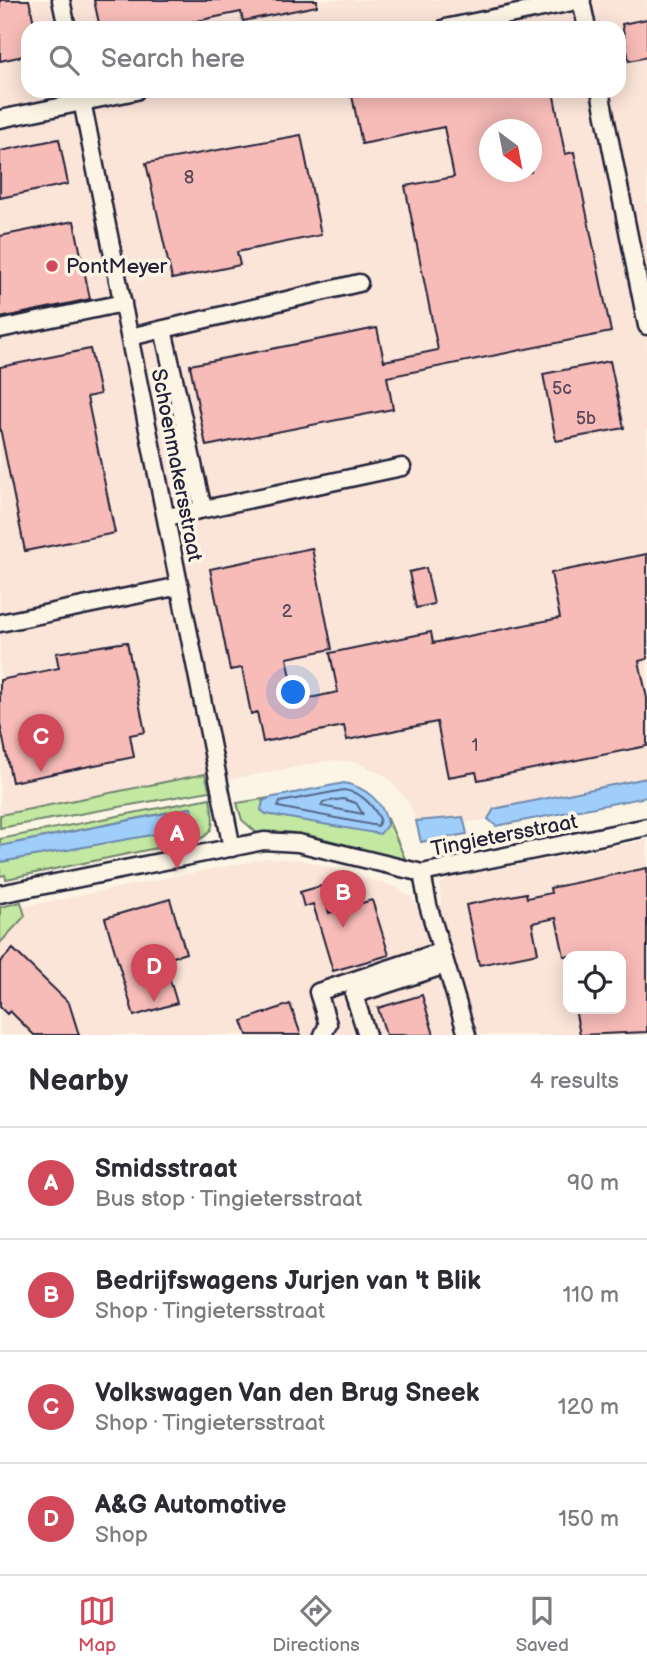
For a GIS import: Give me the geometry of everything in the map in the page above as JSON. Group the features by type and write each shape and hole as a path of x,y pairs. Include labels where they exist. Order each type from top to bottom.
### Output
{"street":[{"path":"61,0 66,21"},
{"path":"479,21 582,0 586,21"},
{"path":"0,119 74,98"},
{"name":"Schoenmakersstraat","path":"81,98 232,848"},
{"path":"601,98 647,326"},
{"path":"130,337 359,283"},
{"path":"0,329 123,303"},
{"path":"163,329 203,509"},
{"path":"167,517 402,467"},
{"path":"0,623 180,586"},
{"name":"Tingietersstraat","path":"0,894 264,841 298,843 422,873 647,827"},
{"path":"422,873 467,1035"},
{"path":"323,1035 328,1024 318,992 444,958"},
{"path":"368,1035 354,995 444,958"}],"shaded area":[{"path":"0,0 647,0 647,787 496,818 419,829 409,803 387,777 357,762 334,760 0,822"},
{"path":"647,840 647,1035 0,1035 0,915 17,908 268,858 303,860 395,887 413,898 417,910 441,904 440,885 447,879"}],"green space":[{"path":"205,774 210,791 0,828 0,815"},
{"path":"210,798 212,826 200,839 6,879 5,875 0,876 0,862 196,826 190,808 0,846 0,839"},
{"path":"269,798 263,801 387,825 387,817 406,861 313,836 257,833 242,820 237,803"},
{"path":"21,902 25,916 0,943 0,907"}],"water":[{"path":"647,778 647,797 496,826 488,819 494,809"},
{"path":"344,783 366,792 378,803 387,825 380,834 266,814 261,810 263,801 269,798"},
{"path":"191,808 196,827 0,862 0,846"},
{"path":"463,817 467,834 421,842 416,821"}],"building":[{"path":"0,0 29,0 34,21 21,21 21,56 0,61"},
{"path":"94,0 317,0 317,6 243,21 241,12 197,21 98,21"},
{"path":"647,19 647,57 629,61 626,23"},
{"path":"352,98 554,98 565,154 574,152 611,332 387,377 393,409 206,446 190,365 377,328 384,361 438,350 405,186 454,177 444,127 362,144"},
{"path":"301,135 321,235 237,252 240,265 172,279 146,163"},
{"path":"59,139 68,184 0,198 0,151"},
{"path":"74,221 90,299 0,318 0,236"},
{"path":"90,349 100,394 87,397 115,533 25,551 0,428 0,367"},
{"path":"610,361 624,428 556,441 543,374"},
{"path":"312,548 332,649 287,658 296,701 338,692 330,653 431,632 433,643 560,618 551,573 647,554 647,659 639,661 647,698 647,746 478,780 476,772 448,777 437,722 347,740 344,726 263,742 257,712 251,714 242,668 230,670 210,569"},
{"path":"426,568 434,604 416,608 409,572"},
{"path":"127,642 145,732 130,735 134,757 12,782 0,724 0,680 59,668 56,653"},
{"path":"647,868 647,1032 580,1035 576,1014 626,1014 626,951 563,951 556,918 532,923 538,953 479,965 466,905 526,893 527,898 551,893 550,888"},
{"path":"321,886 329,913 372,900 389,955 333,971 313,904 304,907 300,892"},
{"path":"170,899 186,953 164,960 177,1003 134,1016 105,918"},
{"path":"13,949 69,1003 79,1035 34,1035 10,1011 7,1014 0,1007 0,962"},
{"path":"422,995 434,1035 386,1035 378,1008"},
{"path":"290,1004 301,1035 247,1035 242,1021"}],"place":[{"name":"PontMeyer","path":"52,266"},
{"name":"Volkswagen Van den Brug Sneek","path":"41,772"},
{"name":"Smidsstraat","path":"177,869"},
{"name":"Bedrijfswagens Jurjen van 't Blik","path":"343,928"},
{"name":"A&G Automotive","path":"154,1002"}]}
